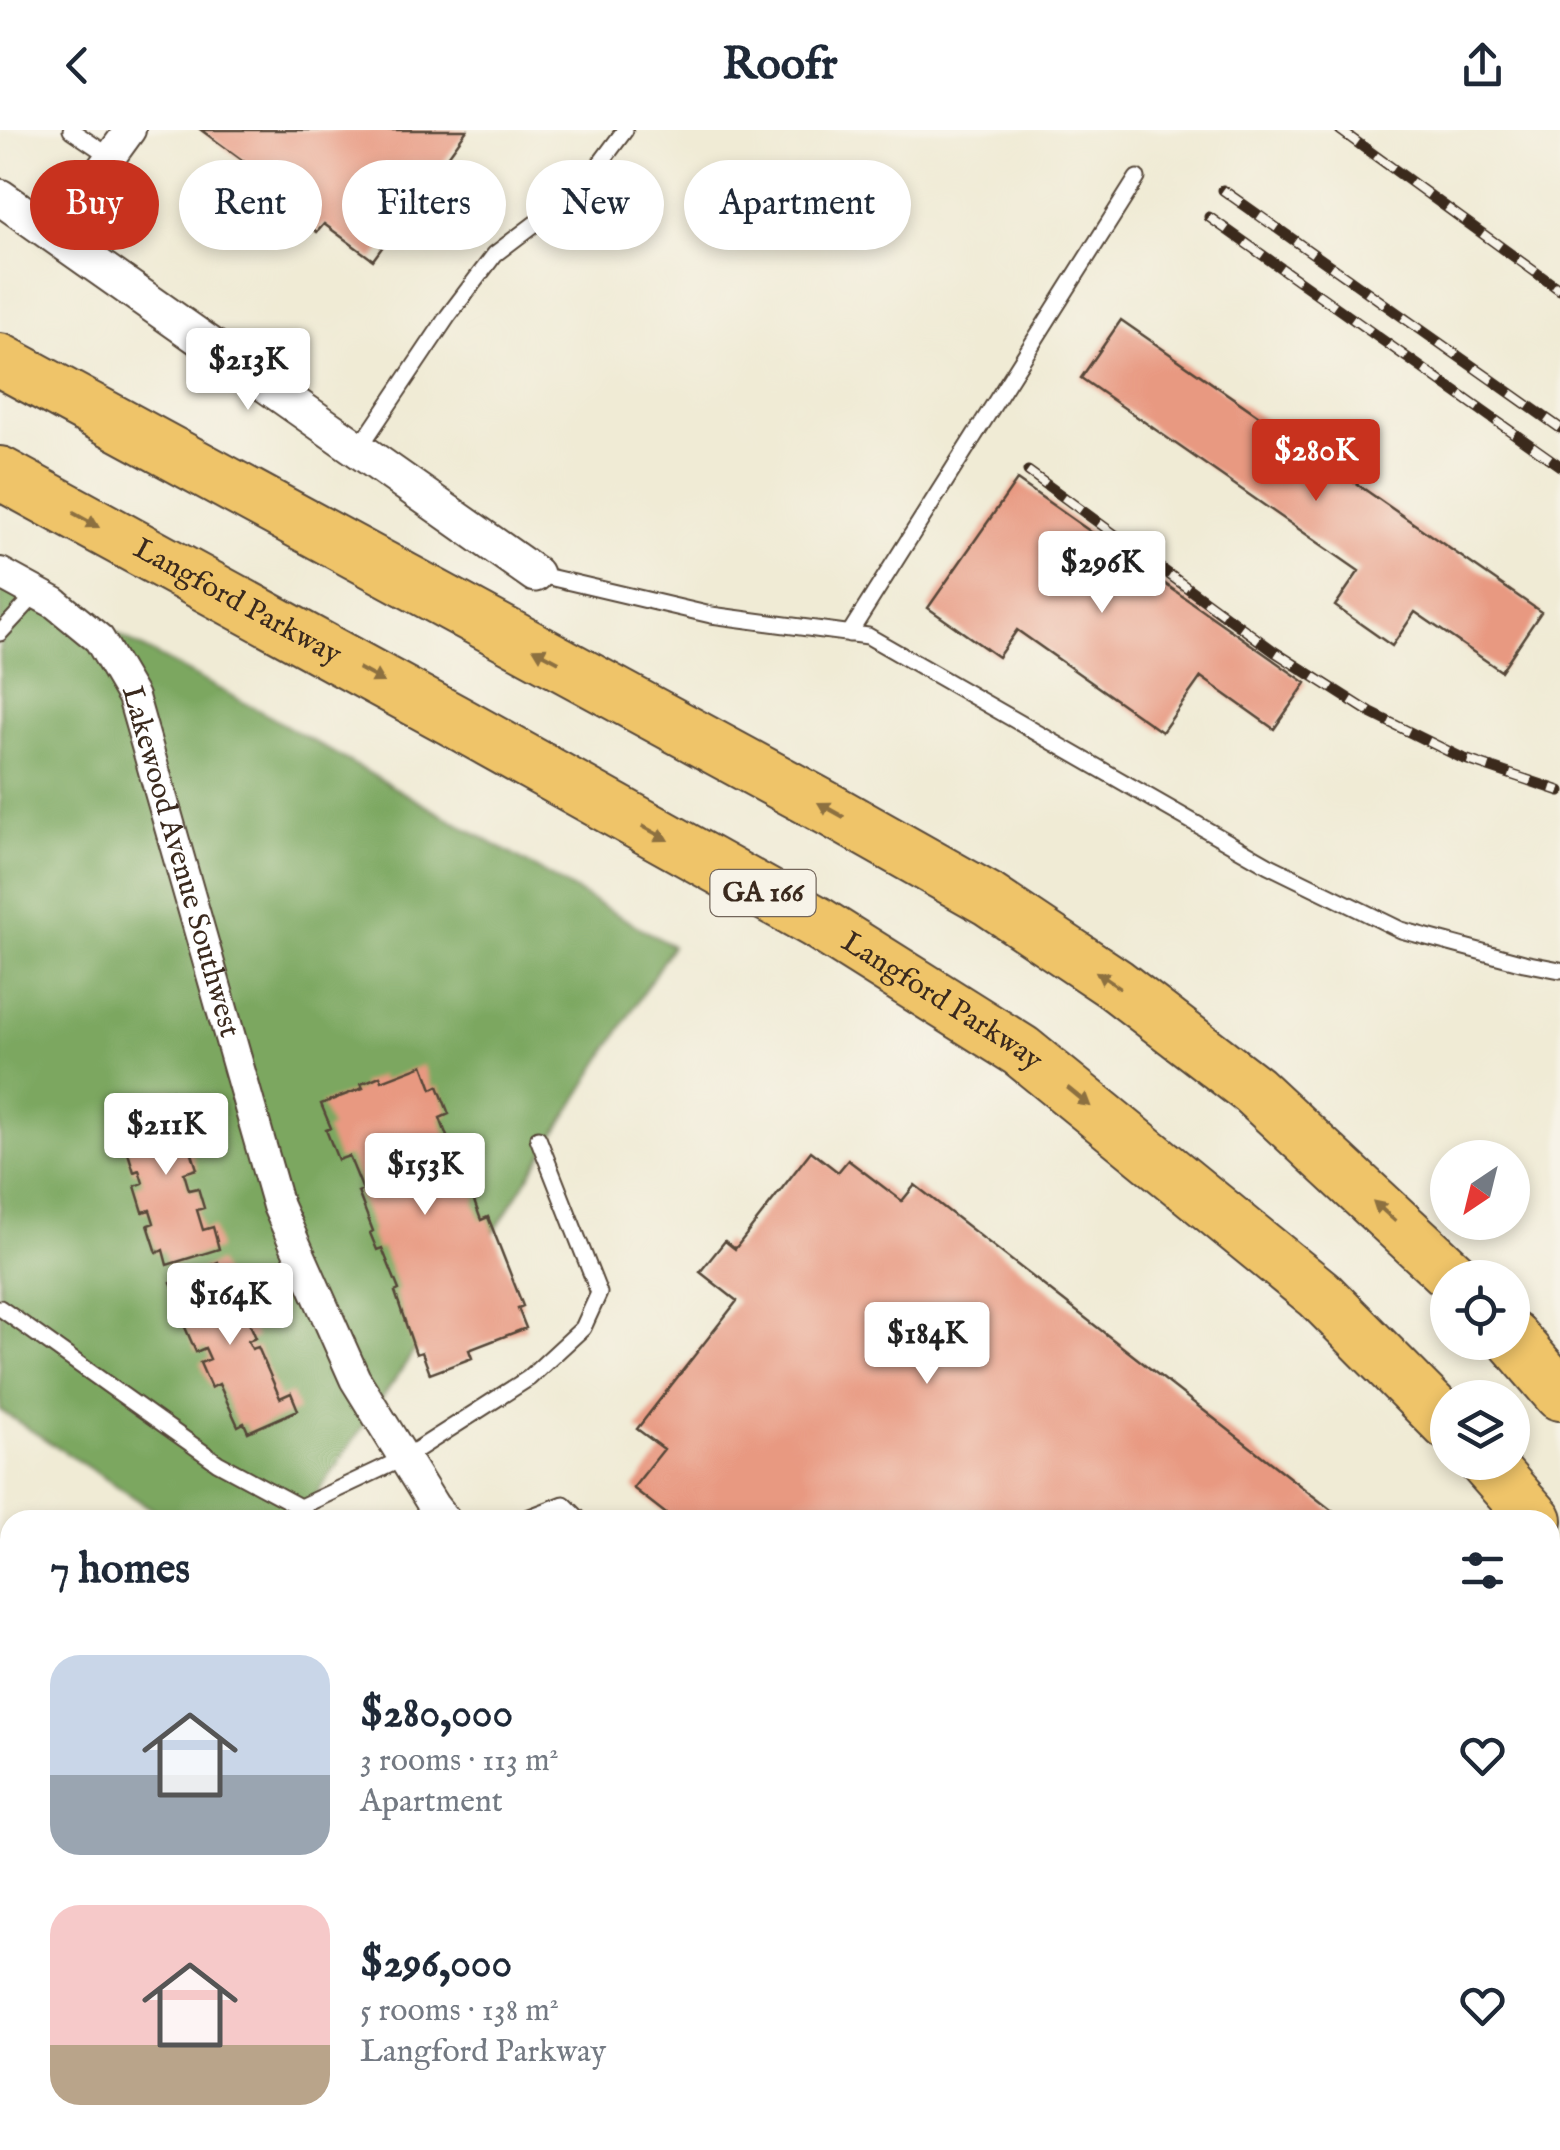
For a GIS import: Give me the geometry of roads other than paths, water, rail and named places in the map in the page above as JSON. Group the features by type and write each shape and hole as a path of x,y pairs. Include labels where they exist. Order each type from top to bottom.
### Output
{"highway":[{"path":"0,360 988,899 1115,984 1253,1090 1436,1260"},
{"name":"Langford Parkway","path":"0,473 816,922 1021,1052 1320,1294 1430,1406"},
{"path":"1530,1359 1560,1394"},
{"path":"1501,1480 1527,1510"}],"street":[{"path":"108,160 130,130"},
{"path":"0,197 30,219"},
{"path":"74,250 535,574"},
{"name":"Lakewood Avenue Southwest","path":"0,573 55,603 99,639 133,698 278,1206 355,1379 437,1510"}],"lane":[{"path":"71,130 111,156"},
{"path":"358,450 448,316 495,254 582,188 625,130"},
{"path":"848,634 1137,178"},
{"path":"535,574 711,615 868,636 1268,864 1401,930 1560,970"},
{"path":"0,633 37,594"},
{"path":"0,1308 218,1463 300,1508 404,1458 529,1378 582,1328 599,1293 538,1138"},
{"path":"548,1510 564,1504 570,1510"}],"railway":[{"path":"1340,130 1560,290"},
{"path":"1223,190 1560,428"},
{"path":"1209,217 1560,466"},
{"path":"1028,471 1275,652 1371,713 1462,758 1560,791"}]}
